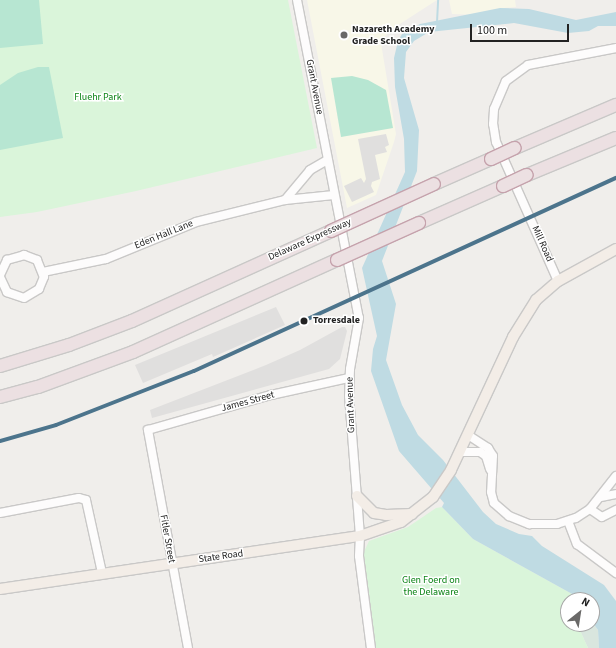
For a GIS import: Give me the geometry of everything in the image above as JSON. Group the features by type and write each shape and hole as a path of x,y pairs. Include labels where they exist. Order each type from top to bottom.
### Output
{"highway":[{"name":"Delaware Expressway","path":"0,366 69,345 132,321 490,159 616,105"},
{"path":"0,397 38,387 133,352 527,175 616,138"}],"main road":[{"path":"460,452 521,322 539,296 558,281 616,249"},
{"name":"State Road","path":"0,589 360,536 401,522 433,497 452,468 460,452"},
{"path":"357,496 374,513 386,515 412,514"}],"street":[{"name":"Grant Avenue","path":"297,0 359,318 349,378 360,536 359,556 371,648"},
{"name":"Mill Road","path":"558,281 496,142 493,124 494,108 506,82 528,65 616,48"},
{"path":"285,200 310,170 328,160"},
{"name":"Eden Hall Lane","path":"43,272 106,259 196,222 285,200 334,195"},
{"path":"20,254 37,260 43,272 39,289 24,298 7,292 0,276 7,260 20,254"},
{"name":"James Street","path":"148,430 271,395 349,378"},
{"name":"Fitler Street","path":"148,430 188,648"},
{"path":"468,435 491,452 494,463 491,471"},
{"path":"460,452 475,450 484,454 491,471 492,499 496,507 509,516 539,526 568,521 590,509 615,479"},
{"path":"601,497 616,494"},
{"path":"0,513 79,498 86,500 102,573"},
{"path":"590,509 602,517 616,510"},
{"path":"568,521 580,547 616,573"}],"shaded area":[{"path":"307,0 437,0 389,31 381,43 396,134 376,195 347,208"},
{"path":"449,0 515,0 516,7 504,8 481,15 452,14"},
{"path":"386,134 389,145 385,147 387,152 375,155 380,179 372,182 371,186 374,192 352,202 344,186 361,178 364,183 366,179 358,139"},
{"path":"276,307 285,325 213,357 212,354 143,383 135,365"},
{"path":"342,327 345,327 347,331 340,359 329,369 152,418 150,410 266,365 300,350"},
{"path":"581,632 598,632 599,648 588,648"}],"green space":[{"name":"Fluehr Park","path":"0,0 288,0 317,148 136,191 37,212 0,217"},
{"path":"0,0 39,0 43,44 0,48"},
{"path":"38,67 49,67 63,138 0,150 0,85 18,73"},
{"path":"352,76 368,80 386,90 393,128 341,137 331,78"},
{"name":"Glen Foerd on the Delaware","path":"442,507 473,539 569,592 560,592 560,632 581,632 588,648 373,648 362,556 369,541 408,527 436,508"}],"water":[{"path":"500,8 529,9 576,20 616,12 616,26 598,26 589,31 568,33 514,23 429,32 414,41 406,52 404,78 419,130 417,171 382,261 396,304 386,360 402,405 418,435 443,460 483,512 496,524 519,534 532,536 542,546 604,585 616,601 616,648 599,648 600,592 569,592 473,539 442,507 444,503 399,451 371,371 373,349 377,336 362,268 405,172 404,139 395,87 394,58 398,41 402,34 420,24"}],"waterway":[{"path":"437,22 438,0"}],"transit line":[{"path":"0,441 56,425 194,371 616,178"}],"place":[{"name":"Nazareth Academy Grade School","path":"344,35"},
{"name":"Torresdale","path":"304,321"}]}
